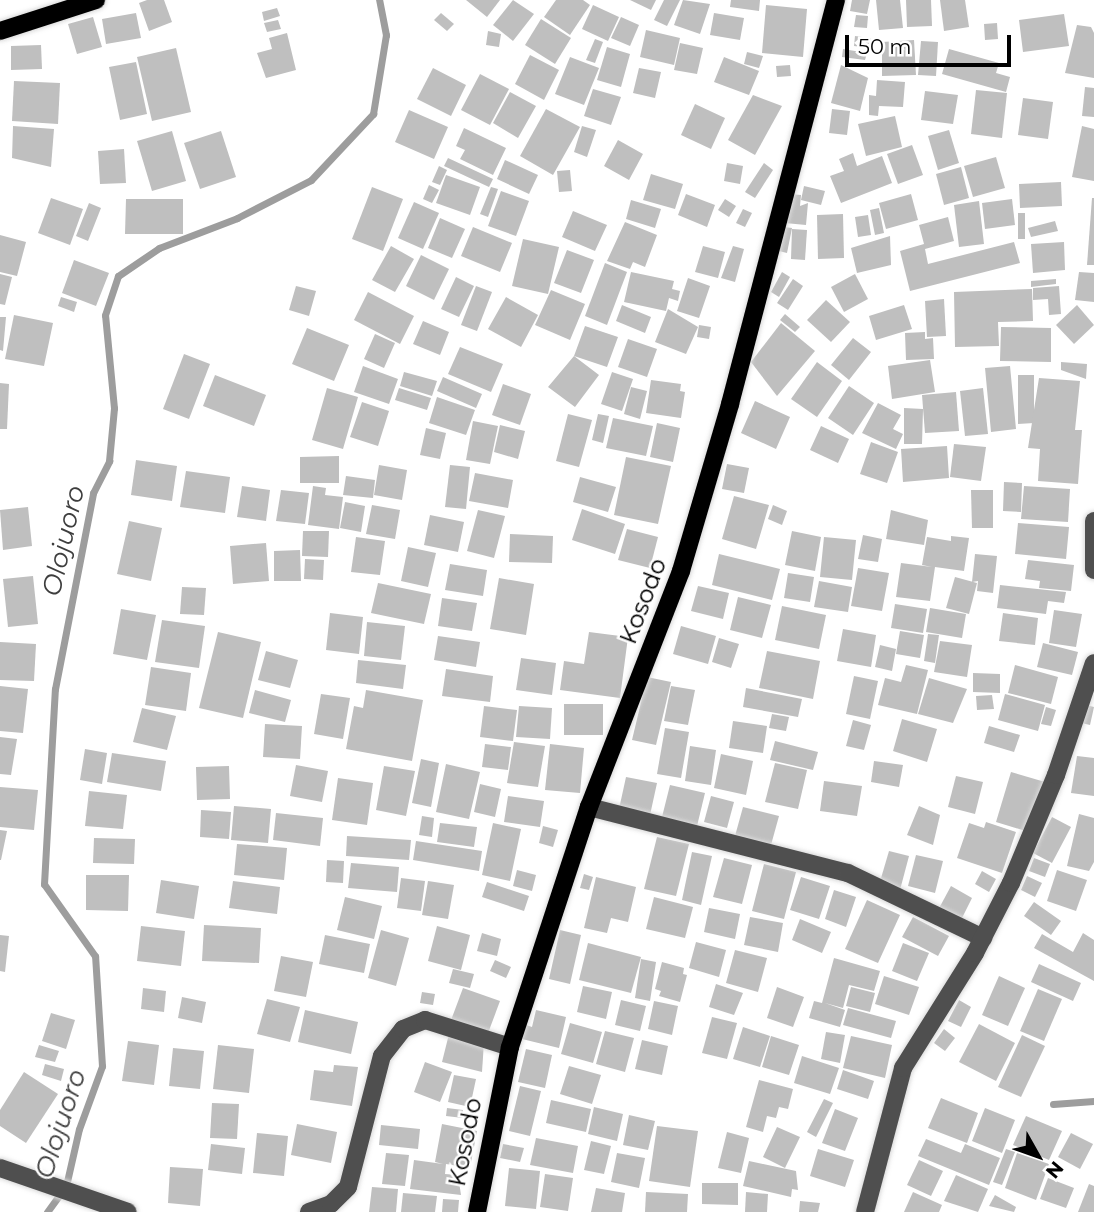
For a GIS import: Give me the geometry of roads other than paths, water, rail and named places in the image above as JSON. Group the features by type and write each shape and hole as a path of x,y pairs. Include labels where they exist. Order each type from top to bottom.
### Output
{"main road":[{"path":"0,31 96,0"},
{"name":"Kosodo","path":"477,1212 510,1047 589,807 681,571 734,391 836,0"}],"street":[{"path":"1094,521 1094,570"},
{"path":"865,1212 903,1068 983,938 1034,833 1094,663"},
{"path":"589,807 848,873 983,938"},
{"path":"309,1212 331,1204 348,1187 382,1056 403,1029 425,1020 510,1047"},
{"path":"0,1168 19,1177 128,1212"}],"waterway":[{"name":"Olojuoro","path":"47,1212 66,1186 79,1129 102,1066 95,956 44,884 55,689 93,493 109,461 114,408 105,315 118,276 159,248 237,218 311,180 373,114 386,35 379,0"},
{"path":"1053,1104 1094,1101"}]}
